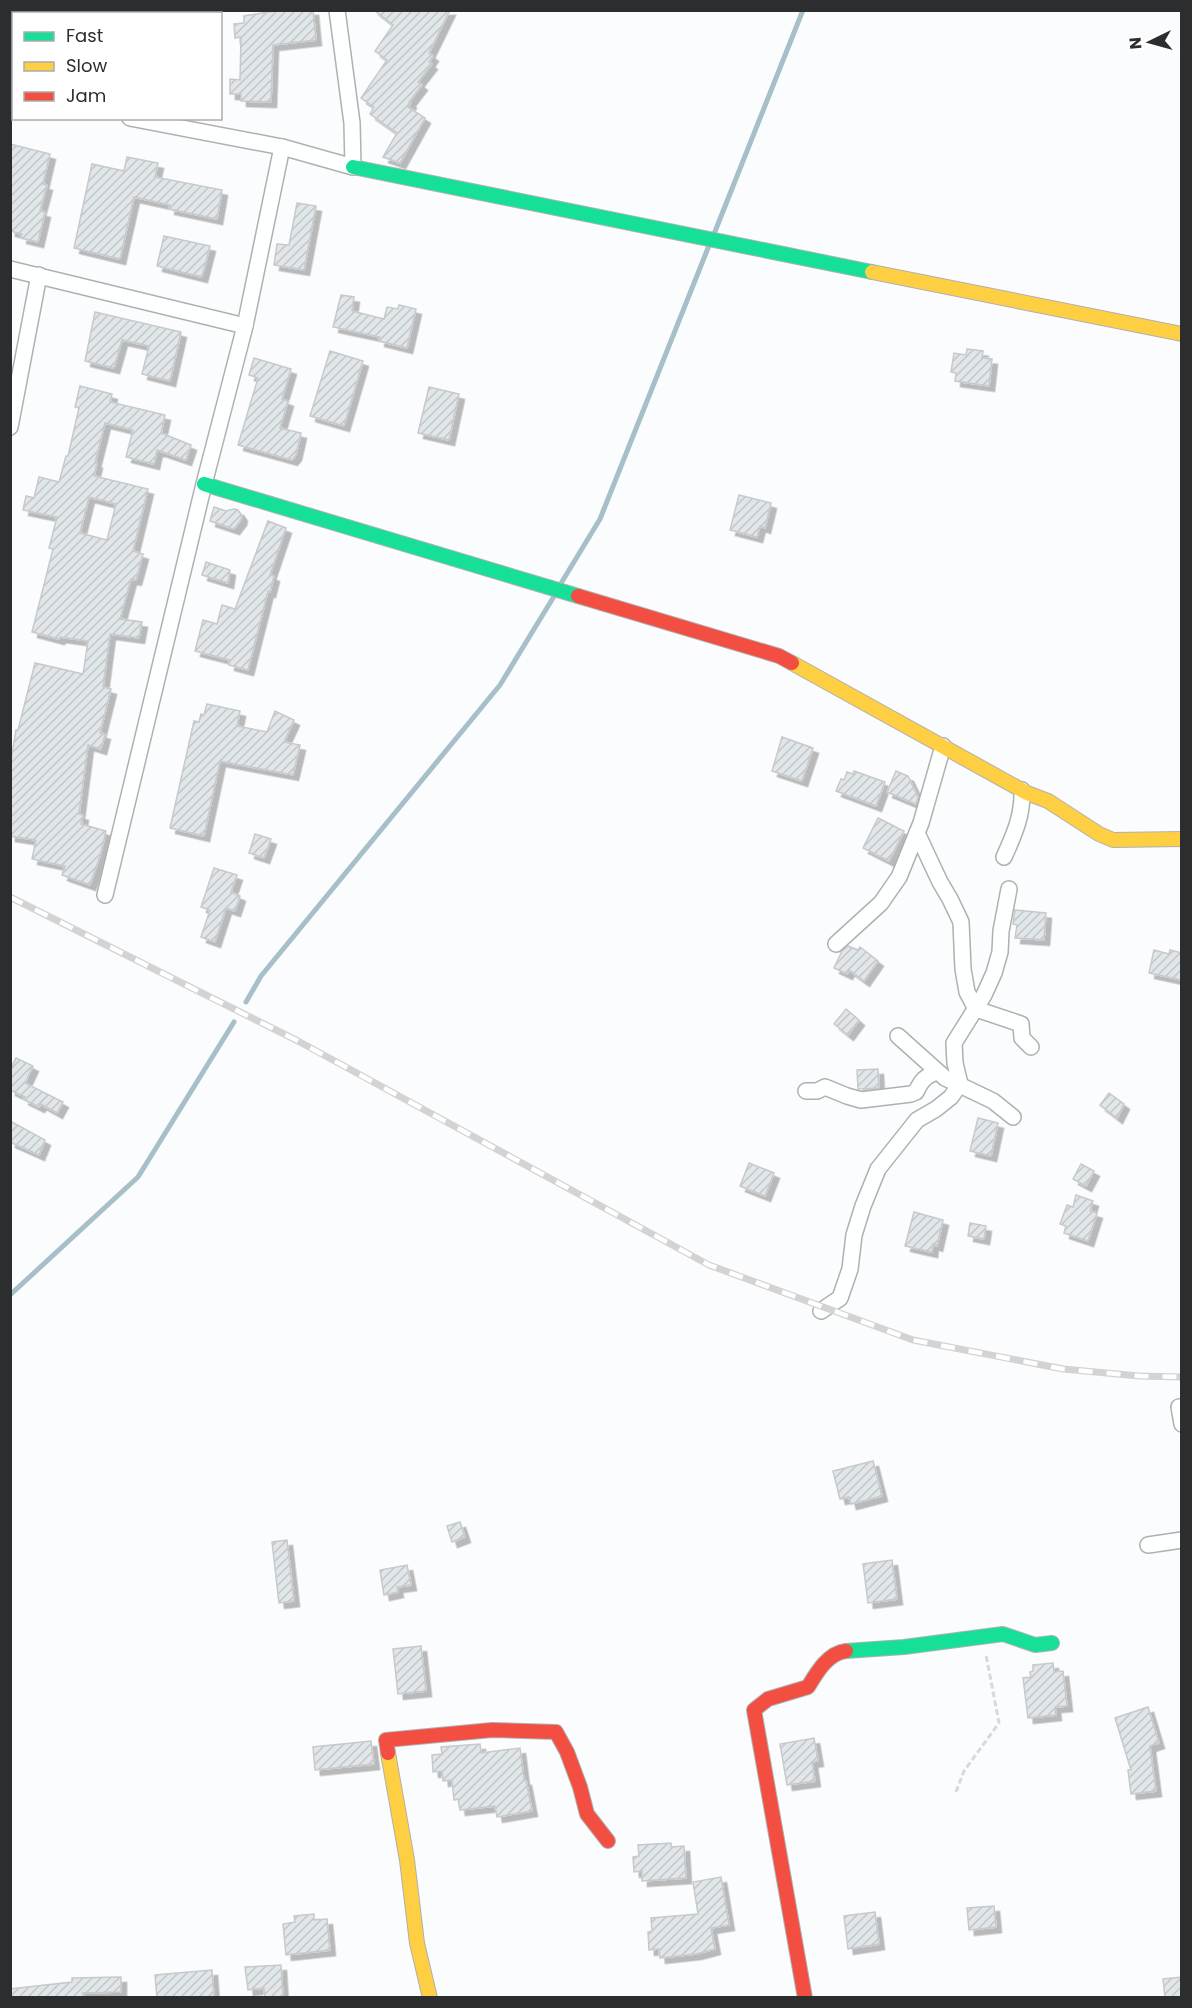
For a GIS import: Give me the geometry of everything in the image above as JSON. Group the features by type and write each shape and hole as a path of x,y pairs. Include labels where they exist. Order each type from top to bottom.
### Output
{"street":[{"path":"337,10 352,123 353,167"},
{"path":"152,120 195,124 353,167 1182,334"},
{"path":"105,894 204,484 245,326 282,147"},
{"path":"10,268 245,326"},
{"path":"10,427 39,275"},
{"path":"204,484 779,656 1022,790 1048,801 1099,834 1113,840 1182,839"},
{"path":"836,944 881,903 899,877 917,833 943,747"},
{"path":"1004,857 1023,807 1022,790"},
{"path":"917,833 961,922 963,969 967,992 976,1009 1021,1024 1022,1038 1031,1047"},
{"path":"821,1311 840,1298 850,1269 854,1235 878,1169 917,1120 951,1097 960,1084 955,1063 954,1043 976,1009 994,974 1000,952 1001,930 1009,889"},
{"path":"898,1036 945,1078 993,1101 1013,1118"},
{"path":"806,1090 817,1091 825,1087 861,1100 911,1094 916,1092 921,1081 937,1072"},
{"path":"1179,1407 1182,1424"},
{"path":"1148,1545 1182,1540"},
{"path":"805,1998 754,1710 768,1699 808,1687 818,1670 837,1652 934,1644 1003,1634 1035,1644 1052,1643"},
{"path":"430,1998 417,1943 407,1860 387,1740 447,1733 533,1729 556,1732 567,1752 587,1814 608,1841"}],"path":[{"path":"956,1792 964,1771 999,1723 981,1636"}],"building":[{"path":"280,10 313,10 316,40 273,45 271,102 241,101 241,94 230,94 230,79 240,80 241,37 235,38 234,24 244,23 244,16"},
{"path":"374,10 450,10 429,53 433,56 429,62 432,64 418,82 422,85 409,102 411,103 408,107 425,118 400,163 383,157 397,133 370,114 374,107 361,98 387,60 375,51 393,25"},
{"path":"10,144 50,154 43,184 47,185 40,211 45,212 38,242 21,238 22,234 10,231"},
{"path":"127,157 158,163 155,177 222,190 217,219 169,209 170,205 134,197 120,259 74,248 92,164 124,171"},
{"path":"297,203 316,206 304,270 274,265 277,244 289,245"},
{"path":"164,236 210,246 202,277 157,266"},
{"path":"341,295 354,297 352,311 384,319 387,307 398,309 399,305 416,309 407,348 379,341 380,337 333,327"},
{"path":"95,312 181,332 170,381 142,374 149,346 122,340 114,368 85,361"},
{"path":"967,349 983,351 982,358 992,359 989,386 955,381 956,373 951,372 954,353 966,355"},
{"path":"330,351 363,361 344,426 310,416"},
{"path":"254,358 291,369 282,399 288,401 280,428 301,433 296,455 292,460 238,445 258,378 249,375"},
{"path":"80,386 112,394 110,402 165,415 161,433 191,445 186,460 157,450 154,464 126,457 133,430 105,423 95,463 97,463 94,476 148,489 133,551 143,554 136,580 131,579 120,619 142,622 139,638 110,634 103,687 111,689 100,733 105,734 101,749 88,745 79,814 83,815 81,824 106,831 90,885 62,875 65,866 32,859 36,840 10,836 10,766 16,730 18,730 35,663 83,674 88,641 60,637 59,639 32,632 53,549 49,548 57,517 23,510 26,496 34,498 39,477 59,482 66,456 68,456 79,408 75,407","holes":["89,497 116,504 107,540 80,533"]},
{"path":"429,387 459,394 449,440 418,433"},
{"path":"739,495 771,503 765,528 760,526 757,537 730,530"},
{"path":"214,507 226,511 238,510 242,516 241,520 234,529 210,521"},
{"path":"268,521 286,528 270,575 274,576 248,670 229,665 230,660 195,651 203,620 217,624 222,605 235,609"},
{"path":"206,562 230,570 228,583 202,575"},
{"path":"207,704 240,711 237,726 267,732 275,711 294,720 284,742 300,745 293,775 220,761 204,836 170,828 194,721 199,722"},
{"path":"782,737 813,748 802,781 772,771"},
{"path":"854,771 885,782 876,806 836,791 847,772 853,774"},
{"path":"896,771 908,776 918,797 916,804 887,792"},
{"path":"878,818 904,831 889,861 863,848"},
{"path":"255,834 271,839 264,858 249,853"},
{"path":"214,868 237,875 231,892 240,896 235,911 226,908 215,942 201,937 210,910 201,907"},
{"path":"1015,910 1046,913 1044,940 1015,938 1017,925 1013,924"},
{"path":"848,946 858,950 860,947 878,961 864,981 849,970 847,974 834,968 842,951"},
{"path":"1154,950 1169,954 1170,950 1182,953 1182,980 1149,973"},
{"path":"846,1009 859,1020 848,1035 834,1024"},
{"path":"16,1058 33,1066 25,1083 63,1102 57,1113 41,1104 39,1107 10,1090 10,1070"},
{"path":"878,1069 879,1088 858,1089 857,1070"},
{"path":"1109,1093 1124,1104 1117,1118 1100,1105"},
{"path":"978,1118 998,1123 991,1156 970,1151"},
{"path":"10,1121 45,1140 39,1155 10,1142"},
{"path":"749,1163 774,1173 765,1196 740,1186"},
{"path":"1081,1164 1094,1171 1086,1186 1073,1179"},
{"path":"1076,1195 1093,1201 1090,1211 1097,1213 1088,1241 1064,1233 1066,1226 1060,1224 1067,1205 1073,1207"},
{"path":"914,1212 943,1220 937,1246 933,1244 932,1252 905,1246"},
{"path":"970,1223 986,1226 984,1239 968,1236"},
{"path":"873,1461 882,1496 851,1504 849,1497 840,1499 833,1471"},
{"path":"460,1522 465,1537 452,1542 447,1526"},
{"path":"287,1540 294,1601 279,1603 272,1542"},
{"path":"892,1560 897,1599 868,1603 863,1564"},
{"path":"407,1565 411,1585 397,1587 398,1592 384,1595 380,1570"},
{"path":"421,1646 426,1691 398,1694 393,1649"},
{"path":"1053,1663 1054,1672 1063,1671 1067,1706 1055,1707 1056,1715 1028,1718 1023,1678 1031,1677 1030,1672 1033,1671 1033,1665"},
{"path":"1148,1707 1159,1743 1150,1746 1156,1791 1131,1794 1128,1770 1131,1770 1115,1718"},
{"path":"814,1738 818,1761 812,1762 815,1781 787,1785 780,1744"},
{"path":"371,1741 374,1764 315,1770 313,1747"},
{"path":"480,1744 481,1753 520,1748 524,1780 526,1780 532,1811 497,1817 495,1806 460,1810 458,1799 454,1800 452,1780 443,1781 442,1771 433,1772 432,1755 442,1754 441,1747"},
{"path":"671,1843 671,1847 684,1846 686,1878 642,1881 642,1871 634,1872 633,1857 639,1856 638,1845"},
{"path":"721,1877 729,1925 711,1928 715,1949 696,1954 660,1958 659,1949 649,1950 648,1932 652,1931 651,1918 698,1914 693,1882"},
{"path":"994,1906 996,1927 969,1930 967,1908"},
{"path":"875,1912 879,1944 848,1949 844,1916"},
{"path":"314,1914 314,1920 327,1919 330,1950 286,1955 283,1924 295,1922 294,1916"},
{"path":"281,1965 283,1998 265,1998 264,1988 248,1990 245,1967"},
{"path":"212,1970 214,1998 157,1998 155,1975"},
{"path":"121,1977 121,1992 83,1993 84,1998 10,1998 10,1989 72,1982 72,1978"},
{"path":"1182,1977 1182,1998 1165,1998 1163,1979"}],"waterway":[{"path":"714,234 803,10"},
{"path":"560,585 600,519 710,243"},
{"path":"246,1002 261,976 500,685 556,593"},
{"path":"10,1295 138,1177 234,1022"}],"railway":[{"path":"10,897 298,1041 709,1265 913,1340 1063,1369 1139,1376 1182,1377"}],"traffic: fast":[{"path":"353,167 872,272"},
{"path":"204,484 578,596"},
{"path":"846,1651 904,1647 1003,1634 1035,1645 1052,1643"}],"traffic: slow":[{"path":"872,272 1182,334"},
{"path":"792,663 1027,793 1048,801 1099,834 1113,840 1182,839"},
{"path":"388,1753 407,1860 417,1943 430,1998"}],"traffic: jam":[{"path":"578,596 779,656 792,663"},
{"path":"805,1998 754,1710 768,1699 808,1687 828,1659 846,1651"},
{"path":"388,1753 386,1740 492,1730 556,1732 567,1752 587,1814 608,1841"}]}
